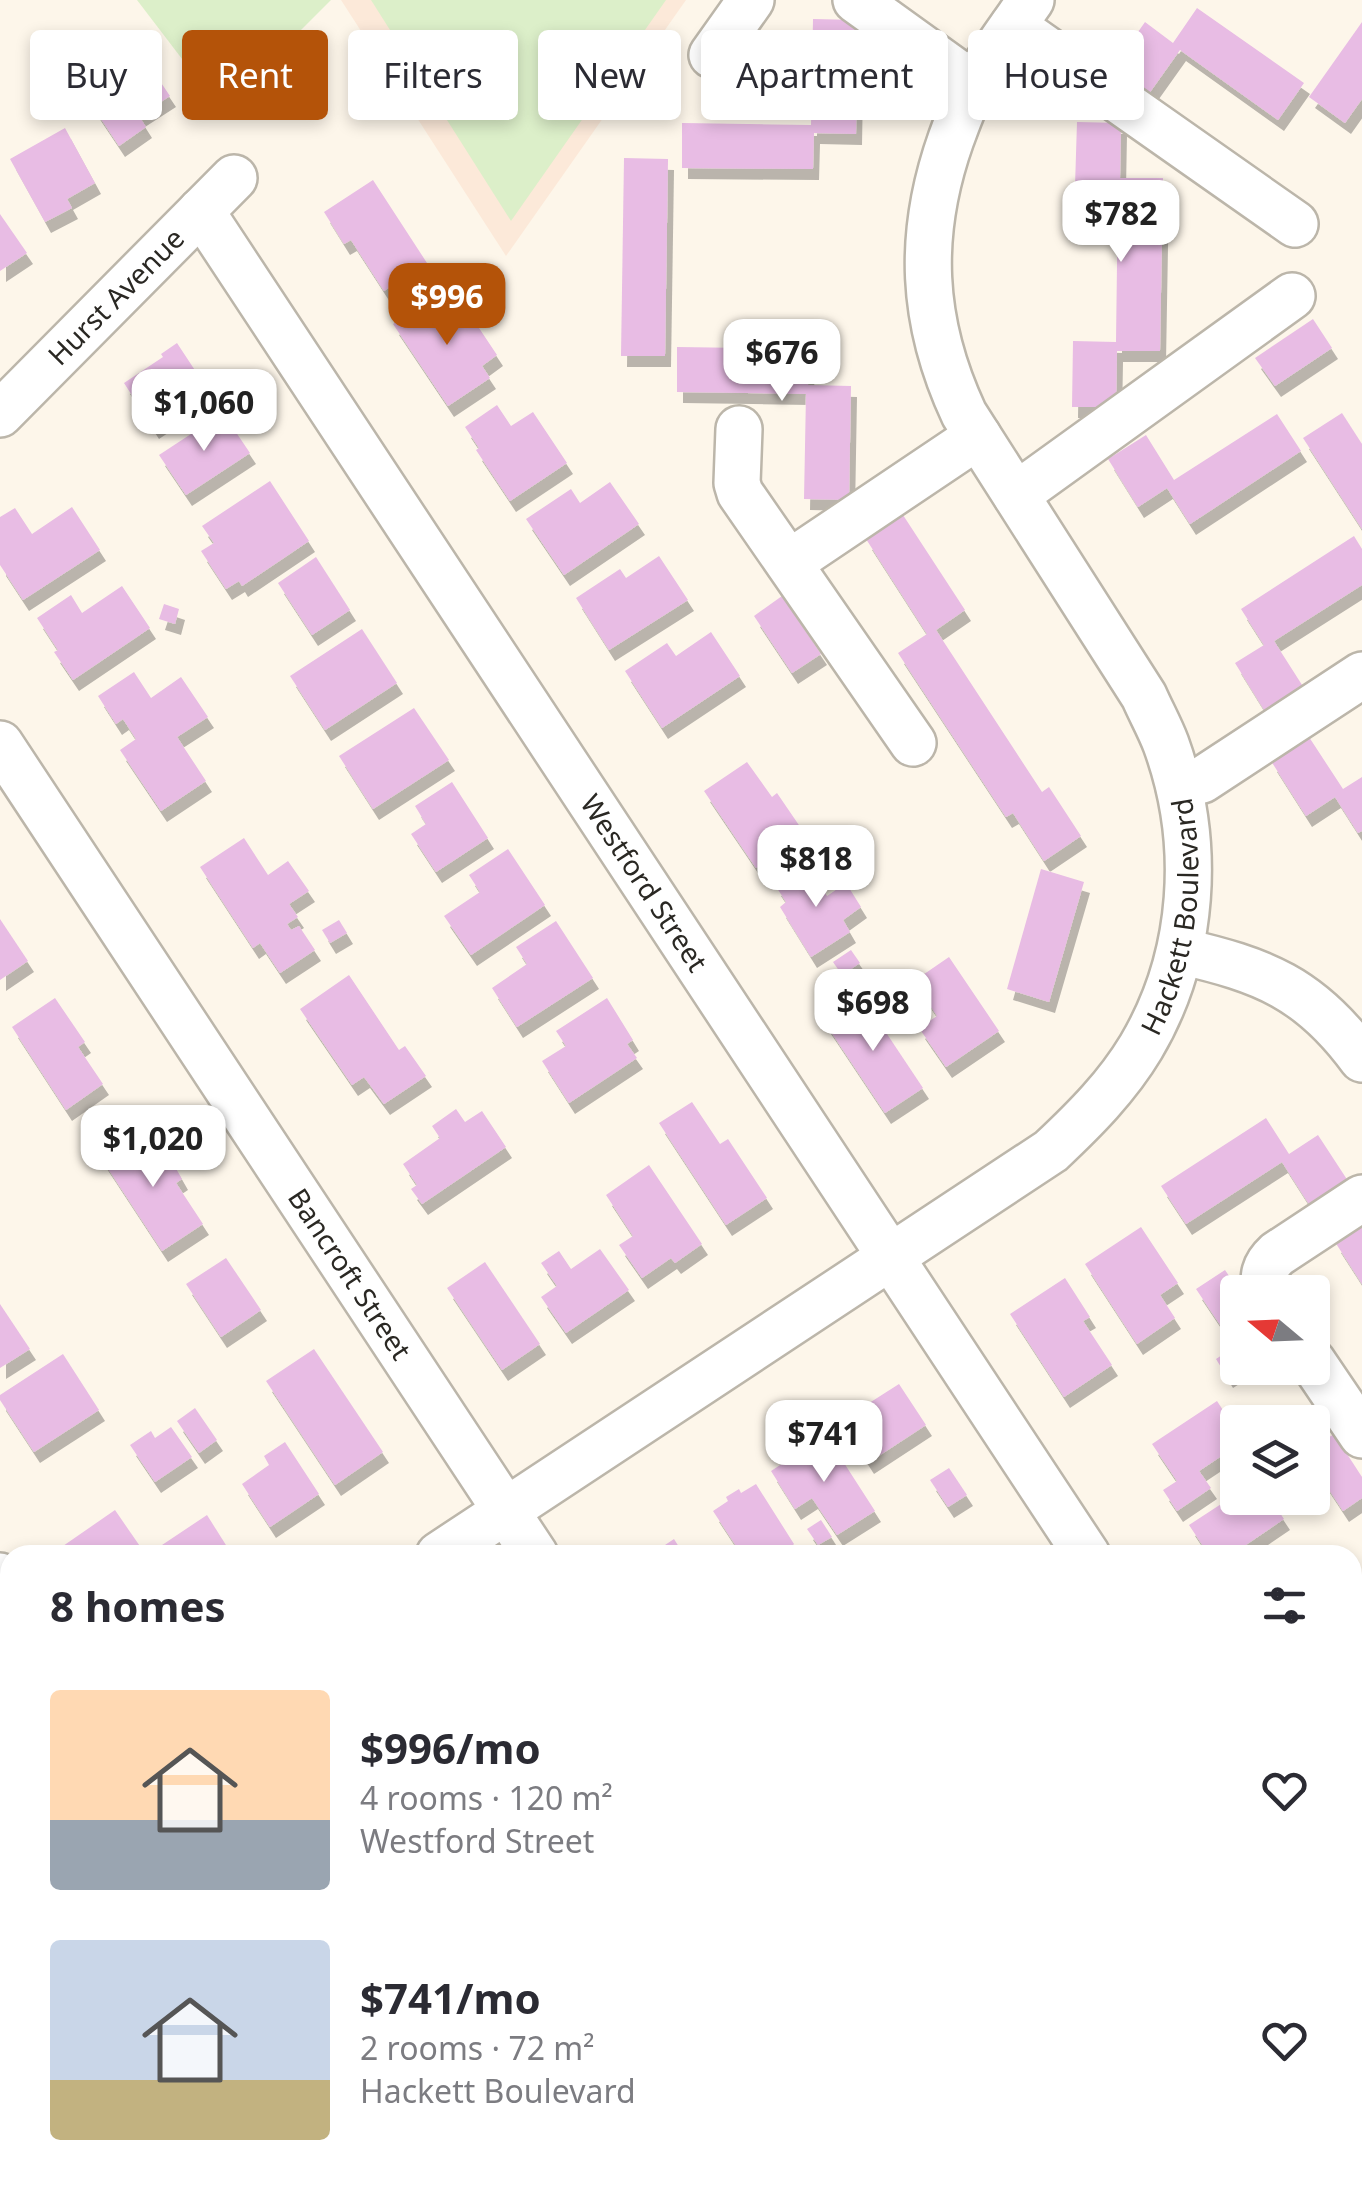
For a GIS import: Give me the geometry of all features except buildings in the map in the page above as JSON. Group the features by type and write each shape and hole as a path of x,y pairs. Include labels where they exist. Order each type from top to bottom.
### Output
{"street":[{"path":"730,30 751,0"},
{"path":"856,0 968,80"},
{"path":"1022,13 1295,224"},
{"name":"Hackett Boulevard","path":"453,1545 1051,1151 1105,1097 1141,1046 1169,988 1185,923 1188,858 1179,786 1165,742 1144,696 964,414 935,339 928,276 931,212 968,98"},
{"name":"Hurst Avenue","path":"0,414 234,178"},
{"name":"Westford Street","path":"201,211 1081,1545"},
{"path":"1016,496 1292,296"},
{"path":"739,429 738,490 913,743"},
{"path":"789,564 978,436"},
{"path":"1179,786 1202,780 1362,675"},
{"name":"Bancroft Street","path":"0,744 528,1545"},
{"path":"1180,951 1226,962 1281,983 1328,1018 1362,1058"},
{"path":"1264,1275 1272,1258 1362,1198"},
{"path":"1329,1385 1362,1435"}],"shaded area":[{"path":"341,0 686,0 665,30 538,30 538,120 602,120 506,256 418,120 518,120 518,30 360,30"}],"green space":[{"path":"137,0 331,0 301,30 182,30 182,59"},
{"path":"371,0 666,0 645,30 538,30 538,120 582,120 511,221 447,120 518,120 518,30 390,30"}]}
